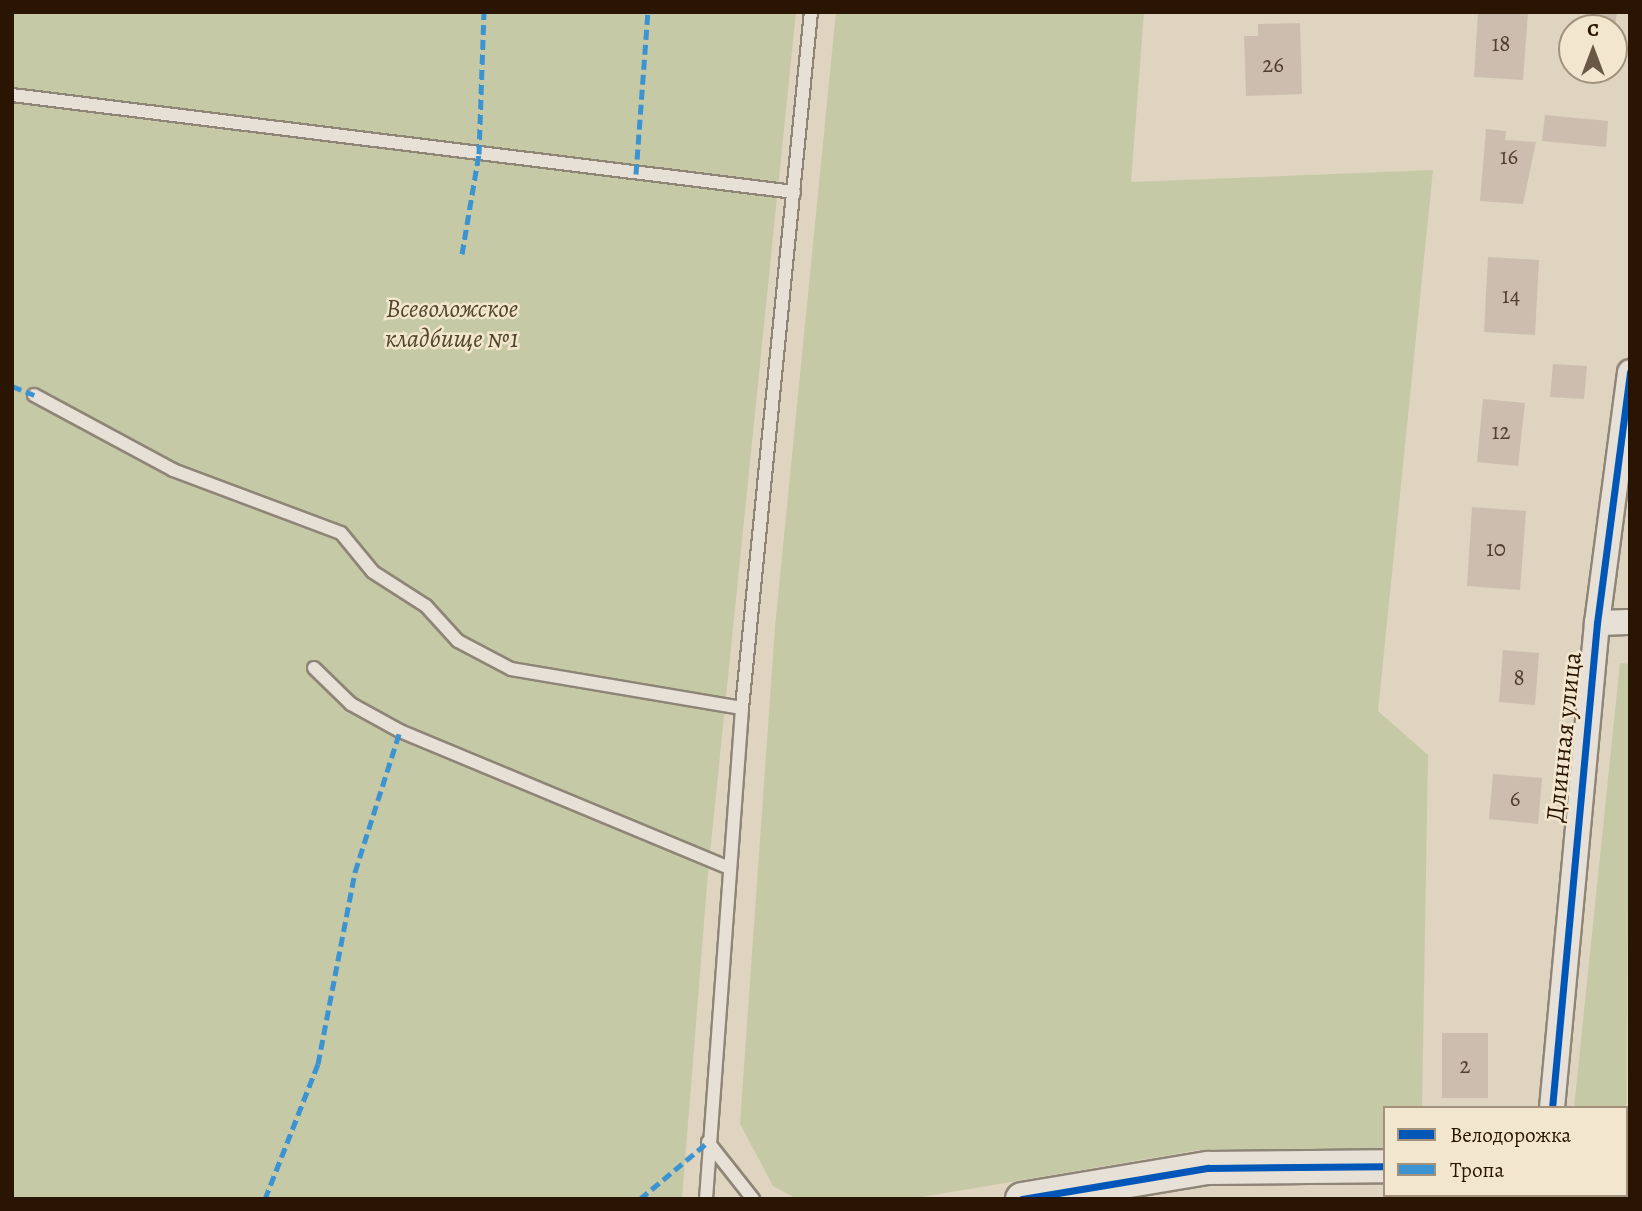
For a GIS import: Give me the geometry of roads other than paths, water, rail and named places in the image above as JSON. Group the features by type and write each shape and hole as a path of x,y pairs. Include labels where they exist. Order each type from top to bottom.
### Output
{"street":[{"name":"Длинная улица","path":"1552,1106 1597,622 1630,372"},
{"path":"1597,622 1630,622"},
{"path":"1022,1199 1208,1168 1383,1166"}],"lane":[{"path":"706,1199 708,1142 742,708 811,12"},
{"path":"12,94 794,192"},
{"path":"34,395 173,470 341,533 373,572 426,606 458,641 510,669 742,708"},
{"path":"314,668 351,704 400,731 729,868"},
{"path":"708,1142 752,1199"}],"park label":[{"name":"Всеволожское кладбище №1","path":"452,324"}]}
